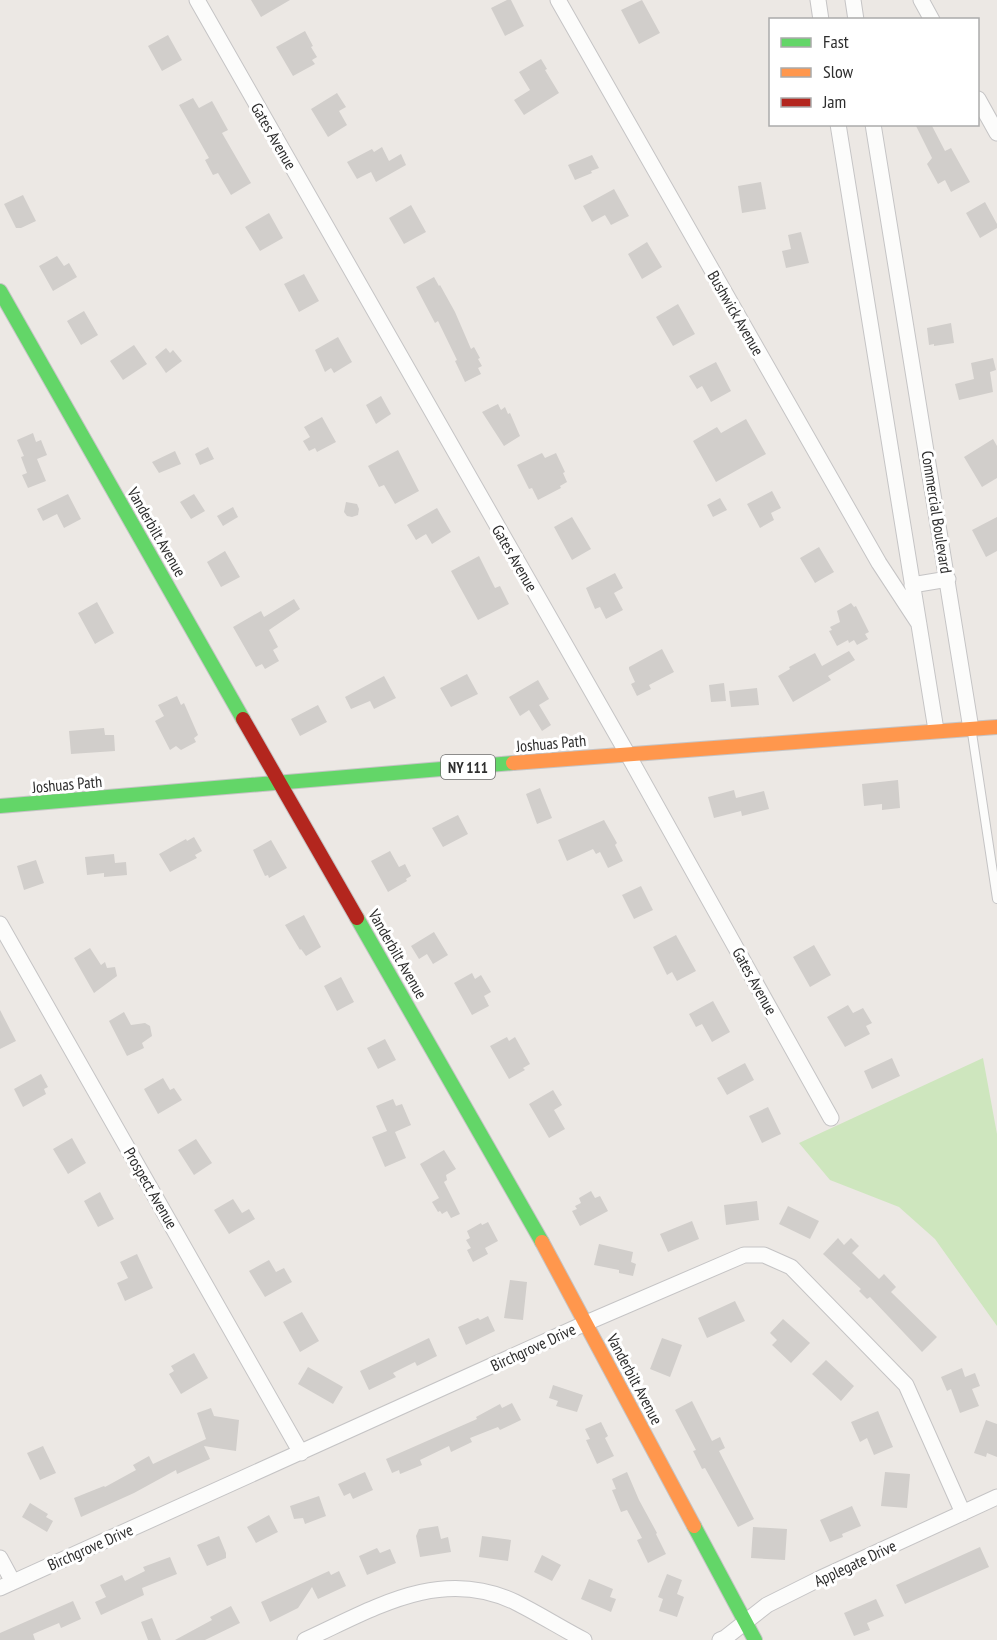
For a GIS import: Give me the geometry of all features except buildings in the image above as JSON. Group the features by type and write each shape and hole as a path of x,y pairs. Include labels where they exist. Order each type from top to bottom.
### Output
{"street":[{"name":"Gates Avenue","path":"196,0 627,753 831,1118"},
{"name":"Bushwick Avenue","path":"558,0 879,563 919,624"},
{"path":"818,0 821,18"},
{"path":"853,0 856,18"},
{"path":"921,0 931,18"},
{"path":"979,101 997,133"},
{"path":"838,126 936,730"},
{"name":"Commercial Boulevard","path":"873,126 971,729"},
{"name":"Vanderbilt Avenue","path":"0,291 282,783 586,1323 755,1640"},
{"path":"912,585 948,579"},
{"name":"Joshuas Path","path":"0,806 627,753 997,727"},
{"name":"Prospect Avenue","path":"0,924 301,1453"},
{"name":"Birchgrove Drive","path":"7,1585 586,1323 744,1255 764,1255 791,1267 906,1385 963,1513"},
{"name":"Applegate Drive","path":"720,1640 767,1605 997,1497"},
{"path":"0,1558 7,1585"},
{"path":"305,1640 393,1600 423,1590 454,1588 484,1592 514,1601 584,1640"}],"lane":[{"name":"Commercial Boulevard","path":"971,729 997,899"}],"green space":[{"path":"983,1058 997,1134 997,1326 935,1239 899,1207 830,1180 799,1143"}],"traffic: fast":[{"path":"0,291 243,719"},
{"path":"0,806 513,763"},
{"path":"357,918 542,1242"},
{"path":"694,1526 755,1640"}],"traffic: slow":[{"path":"513,763 997,727"},
{"path":"542,1242 694,1526"}],"traffic: jam":[{"path":"243,719 357,918"}]}
